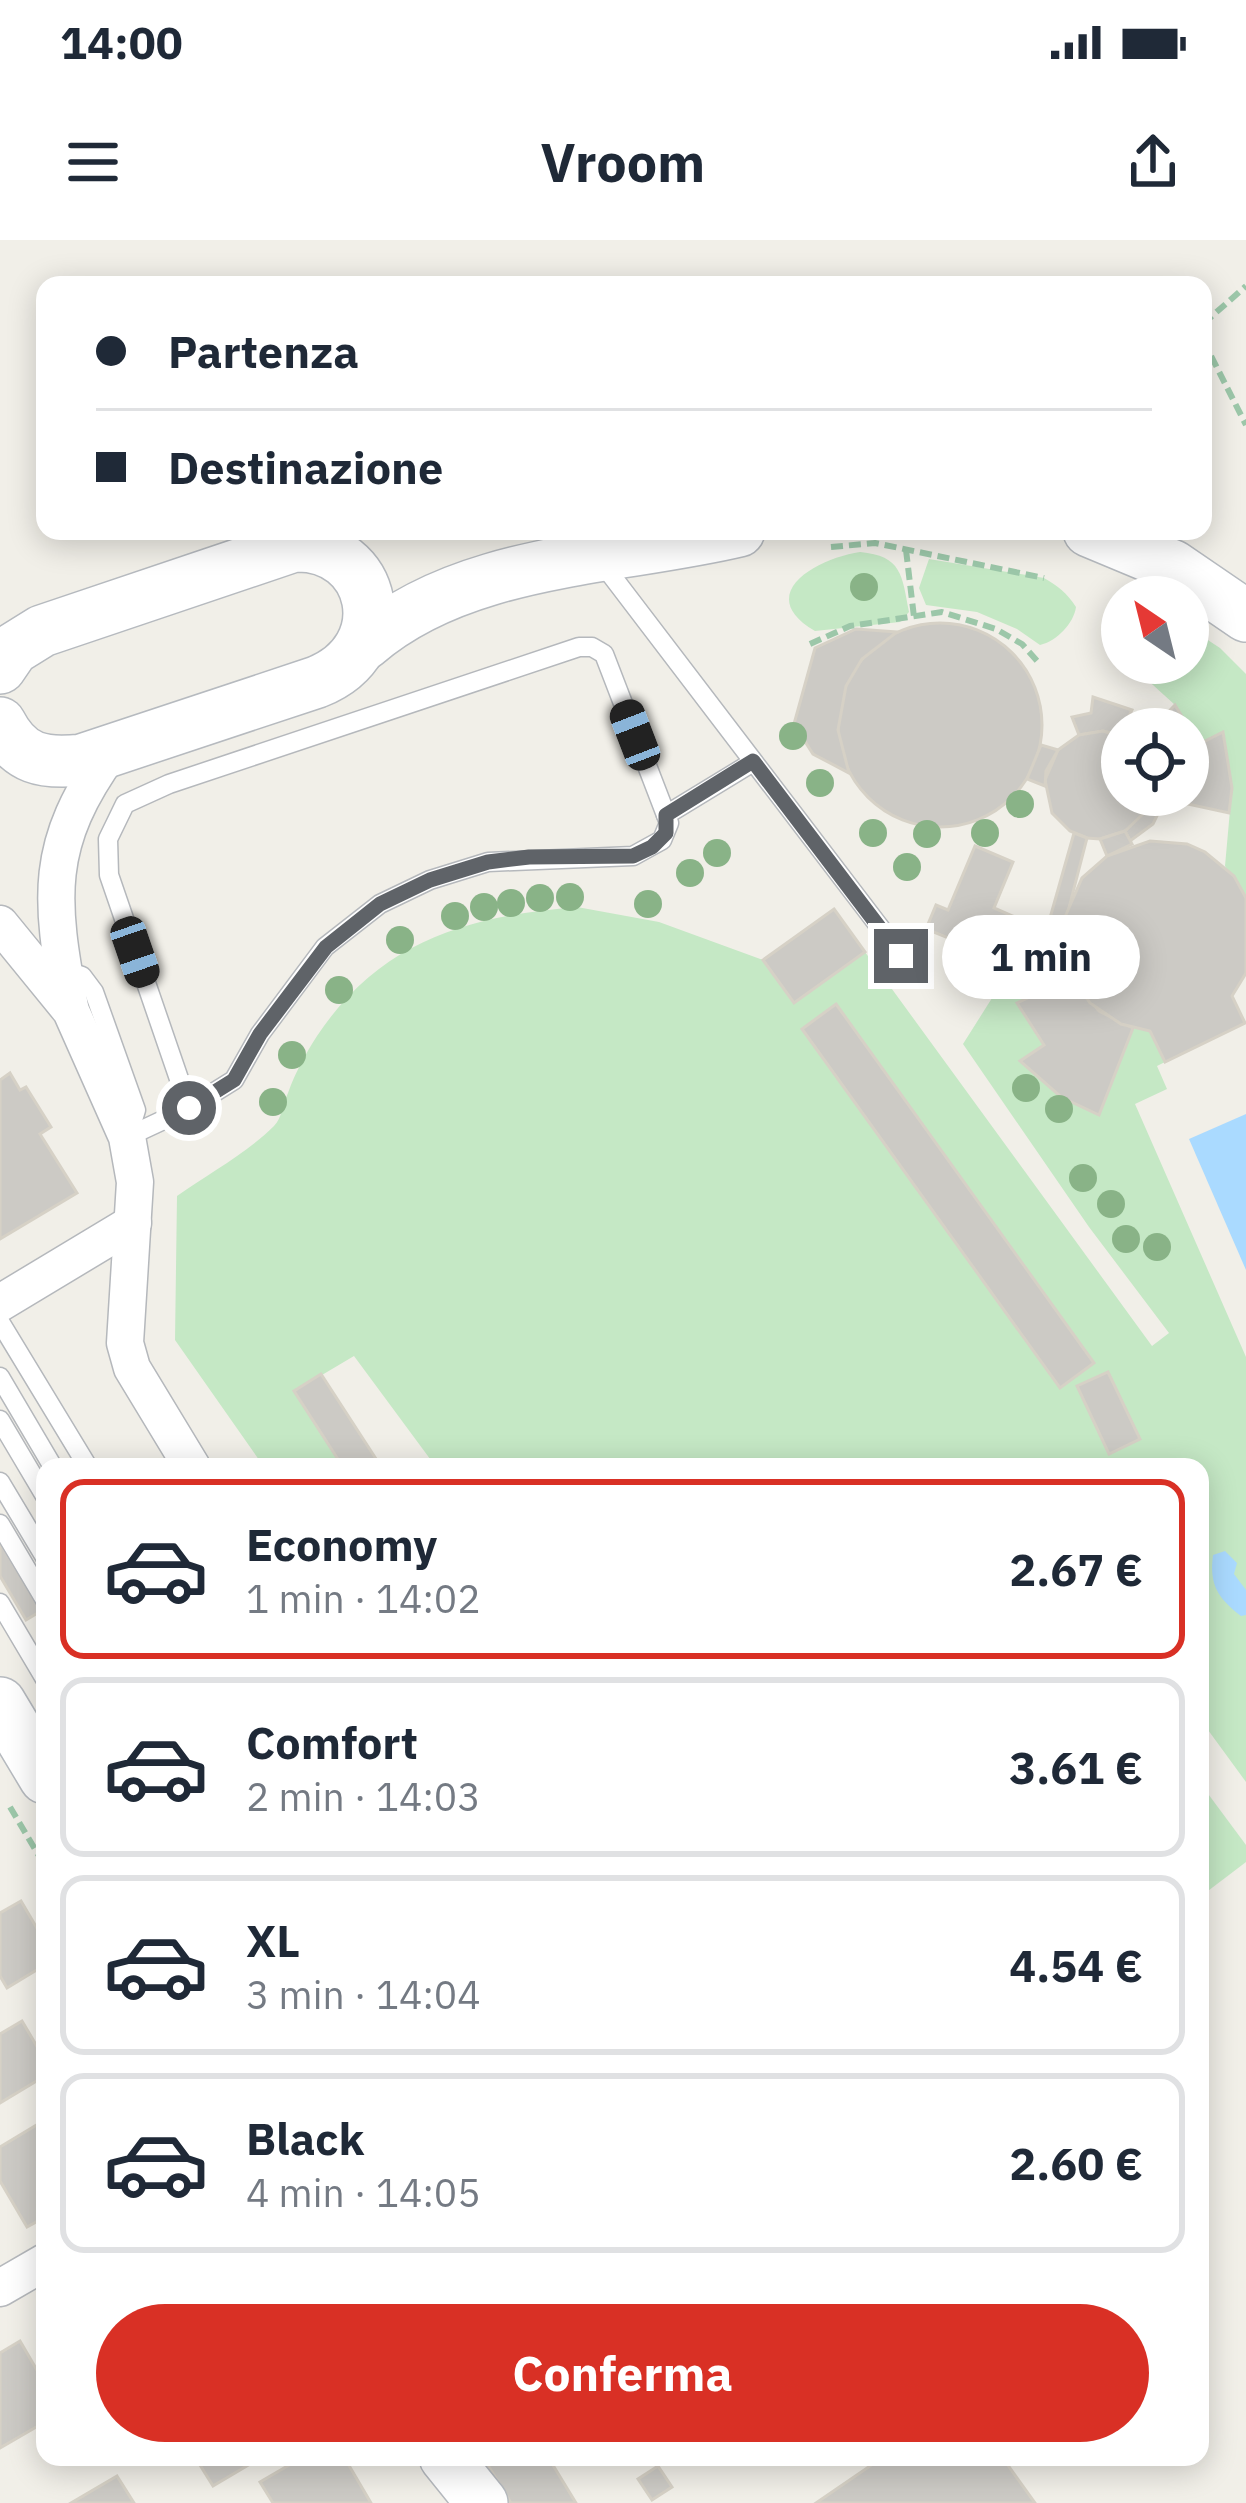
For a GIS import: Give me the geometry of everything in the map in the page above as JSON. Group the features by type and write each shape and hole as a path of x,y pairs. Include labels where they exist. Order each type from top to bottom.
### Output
{"street":[{"path":"22,767 82,760 336,674 365,644 405,614 496,579 692,540"},
{"path":"1111,540 1173,566 1246,616"},
{"path":"0,668 13,650 42,632 277,550 310,546 395,580 496,579"},
{"path":"340,558 361,582 366,598 370,618 365,644"},
{"path":"0,723 28,758 22,767"},
{"path":"112,750 76,802 64,838 54,922 71,1011 127,1138 135,1182 124,1319 128,1356 187,1458"},
{"path":"0,924 71,1011"},
{"path":"10,1297 133,1223"},
{"path":"0,1703 36,1763"},
{"path":"0,2288 36,2267"},
{"path":"447,2466 461,2503"},
{"path":"451,2466 482,2503"}],"lane":[{"path":"599,558 901,956"},
{"path":"127,1138 189,1108 234,1080 260,1034 326,947 380,904 430,880 488,862 641,853 666,833 666,815 604,654 585,645 137,795 124,804 108,839 109,874 189,1108"},
{"path":"666,815 753,761"},
{"path":"63,970 82,976 94,992 136,1110 127,1138"},
{"path":"0,1322 83,1458"},
{"path":"0,1377 48,1458"},
{"path":"0,1420 36,1481"},
{"path":"0,1482 36,1542"},
{"path":"0,1524 36,1585"},
{"path":"0,1603 36,1664"}],"path":[{"path":"1212,316 1246,286"},
{"path":"1212,358 1246,424"},
{"path":"831,547 875,543 1044,578"},
{"path":"906,550 914,617"},
{"path":"810,644 850,626 942,612 971,618 1009,635 1038,662"},
{"path":"0,1790 36,1851"}],"green space":[{"path":"860,552 884,558 898,570 909,612 900,622 815,631 797,617 790,591 811,570"},
{"path":"929,559 1044,578 1069,598 1075,613 1058,635 1040,645 977,612 926,605 919,588"},
{"path":"1209,641 1246,674 1246,898 1225,866 1232,788 1223,733 1209,739 1209,708 1175,705 1152,684 1209,684"},
{"path":"577,907 659,922 763,960 794,1002 865,952 1152,1346 1169,1333 1089,1227 963,1044 999,987 1052,963 1058,984 1018,1003 1044,1045 1021,1061 1061,1097 1099,1115 1133,1028 1150,1031 1165,1062 1157,1066 1167,1089 1135,1104 1246,1357 1246,1782 1209,1731 1209,1458 429,1458 354,1356 295,1391 337,1458 258,1458 175,1340 177,1196 274,1126 317,1036 369,977 430,939 464,926"},
{"path":"1209,1795 1246,1845 1246,1862 1209,1890"}],"water":[{"path":"1246,1114 1246,1270 1189,1139"},
{"path":"1225,1551 1237,1563 1234,1574 1246,1590 1246,1615 1226,1603 1214,1583 1213,1555"}],"building":[{"path":"940,623 979,631 1012,653 1034,686 1042,725 1034,764 1012,797 979,819 940,827 901,819 868,797 846,764 838,725 846,686 868,653 901,631"},
{"path":"856,629 897,632 862,659 846,686 838,730 849,773 813,754 794,724 815,648"},
{"path":"1093,697 1126,708 1101,708 1101,731 1079,735 1072,717 1091,713"},
{"path":"1101,731 1101,816 1141,816 1125,831 1087,838 1070,831 1052,813 1045,780 1058,750 1079,735"},
{"path":"1223,732 1232,788 1229,813 1209,809 1209,739"},
{"path":"1041,745 1058,750 1046,771 1045,786 1027,779"},
{"path":"1141,816 1157,816 1130,841 1125,831"},
{"path":"1125,831 1132,844 1107,856 1100,839"},
{"path":"1074,833 1087,838 1063,931 1071,975 1099,1011 1133,1028 1099,1115 1061,1097 1020,1061 1044,1045 1017,1003 1058,984 1048,925"},
{"path":"1150,841 1187,844 1205,852 1234,876 1246,898 1246,973 1232,996 1245,1023 1165,1062 1150,1031 1121,1024 1090,1003 1071,975 1064,951 1065,917 1082,878 1107,856"},
{"path":"975,846 1013,862 994,908 1015,917 1012,925 1027,931 1017,954 1024,957 1020,967 926,929 936,905 948,910"},
{"path":"834,909 865,952 794,1003 763,960"},
{"path":"836,1004 1094,1363 1060,1388 802,1029"},
{"path":"10,1073 20,1090 26,1087 51,1127 40,1134 77,1193 0,1239 0,1080"},
{"path":"1108,1372 1140,1439 1109,1454 1077,1386"},
{"path":"321,1374 375,1458 337,1458 294,1391"},
{"path":"0,1542 36,1603 36,1614 26,1620 0,1576"},
{"path":"21,1901 36,1927 36,1970 7,1988 0,1976 0,1913"},
{"path":"22,2021 36,2045 36,2081 0,2103 0,2034"},
{"path":"36,2125 36,2222 27,2227 0,2181 0,2147"},
{"path":"20,2341 36,2369 36,2427 0,2448 0,2353"},
{"path":"201,2466 247,2466 213,2486"},
{"path":"288,2466 349,2466 371,2503 273,2503 260,2482"},
{"path":"488,2466 553,2466 576,2503 511,2503"},
{"path":"658,2466 672,2487 652,2500 638,2479"},
{"path":"870,2466 1008,2466 1035,2503 816,2503"},
{"path":"117,2476 134,2503 71,2503"}],"route":[{"path":"189,1108 234,1080 260,1034 326,947 380,904 430,880 488,862 641,853 666,833 666,815 753,761 901,956"}]}
